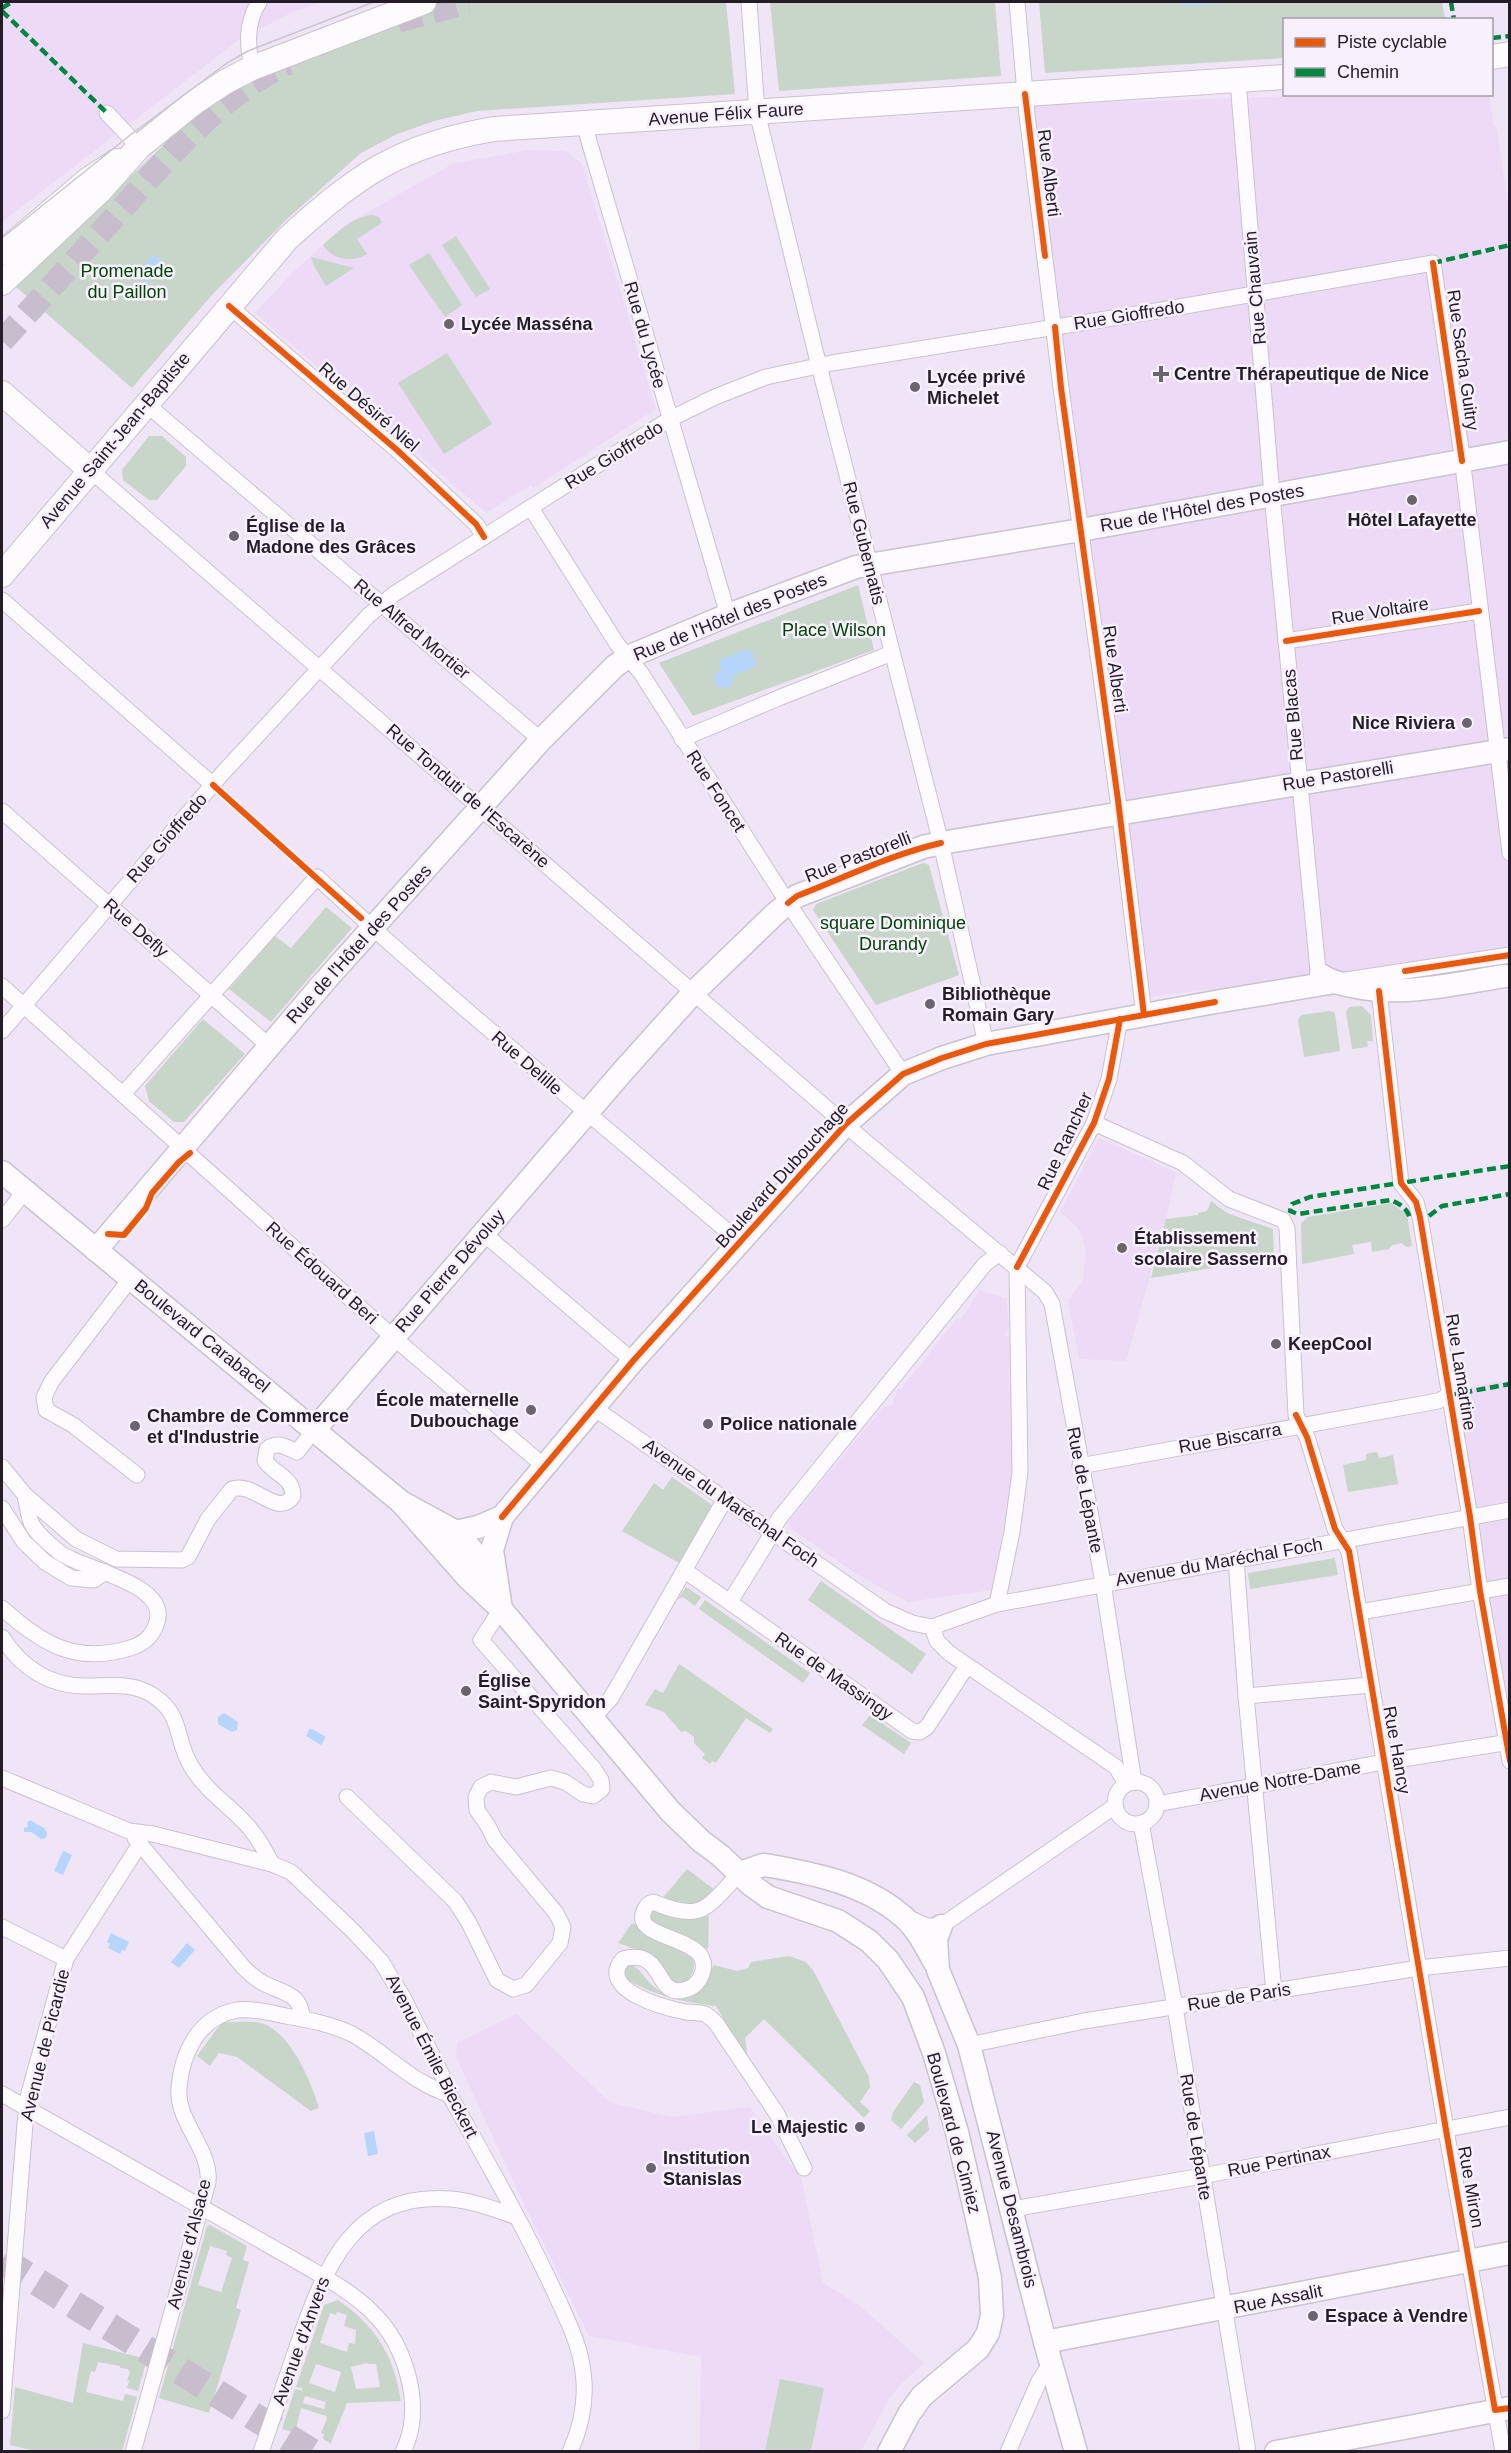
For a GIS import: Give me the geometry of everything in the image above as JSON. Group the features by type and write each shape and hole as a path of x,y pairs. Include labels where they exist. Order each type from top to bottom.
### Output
{"main road":[{"path":"2,269 100,191 140,147 195,102 225,82 252,68 424,2"},
{"path":"1493,57 1509,54"},
{"name":"Avenue Félix Faure","path":"229,306 287,239 360,178 397,156 458,135 494,129 1283,77"},
{"path":"2,269 90,189"},
{"name":"Avenue Saint-Jean-Baptiste","path":"2,574 229,306"},
{"path":"2,393 89,470"},
{"name":"Rue de l'Hôtel des Postes","path":"96,1250 269,1046 480,807 541,740 615,666 628,657 728,615 856,567 1081,530 1509,452"},
{"name":"Rue Pastorelli","path":"588,1113 694,992 797,896 923,847 941,843 1503,750"},
{"name":"Boulevard Dubouchage","path":"501,1609 492,1550 502,1517 633,1361 846,1124 903,1074 986,1044 1144,1015 1326,977 1385,982 1412,991 1507,966"},
{"name":"Rue Pierre Dévoluy","path":"314,1430 588,1113"},
{"name":"Boulevard Carabacel","path":"2,1172 401,1502 468,1578 501,1609"},
{"name":"Boulevard Carabacel","path":"401,1502 456,1532 478,1557 501,1609"},
{"path":"456,1532 502,1517"},
{"path":"501,1609 670,1811 701,1841 740,1873"},
{"name":"Avenue Desambrois","path":"740,1873 763,1865 830,1878 857,1888 902,1915 921,1937 938,1970 969,2045 1048,2353 1076,2451"},
{"name":"Boulevard de Cimiez","path":"740,1873 768,1897 855,1929 888,1960 913,1997 921,2016 940,2070 957,2132 990,2278 993,2315 988,2333 978,2349 922,2396 909,2414 889,2451"},
{"name":"Avenue Desambrois","path":"938,1970 936,1939 940,1926"},
{"name":"Rue Assalit","path":"1048,2353 1225,2309 1509,2253"},
{"path":"1276,2451 1502,2409"}],"street":[{"path":"252,68 248,51 248,32 253,10 259,2"},
{"name":"Rue Gubernatis","path":"749,2 758,112 819,366 941,843 986,1044"},
{"name":"Rue Alberti","path":"1017,2 1025,94 1054,327 1144,1015"},
{"name":"Rue Chauvain","path":"1238,81 1272,495"},
{"path":"107,113 140,147"},
{"name":"Rue du Lycée","path":"584,124 728,615"},
{"name":"Rue Gioffredo","path":"2,1031 213,785 382,602 670,419 715,397 766,378 819,366 1433,263"},
{"name":"Rue Sacha Guitry","path":"1433,263 1462,461 1479,611 1503,750 1509,853"},
{"name":"Rue Désiré Niel","path":"229,306 397,450 476,524 484,537"},
{"name":"Rue Alfred Mortier","path":"145,403 382,602 541,740"},
{"name":"Rue Tonduti de l'Escarène","path":"89,470 846,1124 1017,1267 1045,1292 1052,1304"},
{"name":"Rue Blacas","path":"1272,495 1300,782 1326,977"},
{"name":"Rue Foncet","path":"531,508 617,645 641,673 788,903 903,1074"},
{"path":"2,600 213,785"},
{"name":"Rue Voltaire","path":"1286,641 1479,611"},
{"path":"682,739 771,701 892,654"},
{"name":"Rue Defly","path":"2,811 269,1046"},
{"name":"Rue Delille","path":"210,994 317,877 373,929 741,1243"},
{"name":"Rue Lamartine","path":"1385,982 1401,1183 1416,1202 1418,1209 1470,1517 1479,1591 1508,1742 1509,1761"},
{"name":"Rue Édouard Beri","path":"2,986 393,1337 545,1467"},
{"path":"123,1094 210,994"},
{"name":"Rue Rancher","path":"1017,1267 1094,1123 1109,1079 1120,1019"},
{"name":"Rue Hancy","path":"1094,1123 1183,1163 1229,1199 1283,1220 1287,1228 1296,1415 1307,1437 1335,1529 1350,1551 1419,1968"},
{"path":"2,1220 25,1191"},
{"path":"483,1233 633,1361"},
{"path":"730,1602 778,1520 985,1264 1000,1253"},
{"path":"997,1604 1012,1532 1020,1472 1017,1267"},
{"path":"131,1278 52,1381 44,1402 46,1410 73,1425 137,1475"},
{"name":"Rue de Lépante","path":"1052,1304 1103,1583 1130,1783"},
{"name":"Rue Biscarra","path":"1080,1466 1437,1401 1450,1395"},
{"name":"Avenue du Maréchal Foch","path":"594,1408 885,1611 912,1623 932,1627 997,1604 1509,1510"},
{"path":"2,1467 25,1495 76,1539 106,1555 121,1559 182,1560 192,1554 208,1519 232,1489 243,1486 272,1502 280,1504 290,1501 294,1492 289,1482 268,1465 265,1455 267,1449 280,1444 297,1452 314,1430"},
{"path":"2,1608 42,1641 64,1649 87,1653 110,1652 141,1644 150,1637 158,1622 157,1605 145,1593 105,1572 61,1554 31,1525 25,1495"},
{"path":"592,1719 611,1698 725,1499"},
{"path":"2,1508 24,1542 45,1562 71,1578 94,1580 105,1572"},
{"path":"1236,1559 1246,1696 1274,1992"},
{"name":"Rue de Massingy","path":"684,1570 916,1732 927,1727 967,1666"},
{"path":"1360,1612 1509,1586"},
{"path":"347,1797 455,1901 500,1983 513,1989 526,1985 560,1944 563,1927 556,1913 495,1840 475,1807 477,1793 484,1784 491,1782 516,1787 551,1778 565,1782 583,1794 593,1796 602,1789 602,1783 594,1769 481,1640 501,1609"},
{"path":"932,1627 937,1641 967,1666 1116,1767 1130,1783"},
{"path":"2,1637 16,1656 33,1671 51,1681 67,1686 125,1685 140,1689 163,1702 177,1723 181,1746 201,1782 246,1823 272,1864"},
{"path":"1246,1696 1371,1685"},
{"name":"Avenue Notre-Dame","path":"1157,1804 1384,1762 1508,1742"},
{"name":"Avenue Émile Bieckert","path":"2,1778 129,1831 153,1834 272,1864 298,1877 381,1961 429,2047 449,2094 537,2254 577,2342 581,2358 584,2405 570,2451"},
{"path":"1141,1782 1153,1790 1157,1804 1152,1816 1141,1823 1127,1822 1115,1806 1117,1793 1130,1783 1141,1782"},
{"path":"940,1926 1115,1806"},
{"name":"Rue de Lépante","path":"1141,1823 1175,2007 1248,2451"},
{"path":"129,1831 244,1968 264,1983 291,1995 298,2002 302,2009 302,2019"},
{"name":"Avenue de Picardie","path":"2,2411 29,2093 66,1959 140,1844"},
{"path":"740,1873 707,1907 697,1911 684,1913 654,1902 648,1903 644,1910 642,1918 645,1925 654,1932 682,1941 696,1950 702,1960 703,1971 697,1983 690,1988 669,1987 660,1980 651,1962 642,1956 623,1959 617,1966 616,1974 625,1988 647,2001 705,2014 716,2023 777,2114 804,2168"},
{"name":"Avenue Desambrois","path":"902,1915 927,1926 940,1926"},
{"path":"2,1927 66,1959"},
{"name":"Rue de Paris","path":"969,2045 1084,2021 1419,1968 1509,1958"},
{"name":"Rue Miron","path":"1419,1968 1469,2261 1502,2409 1503,2451"},
{"name":"Avenue d'Alsace","path":"133,2451 208,2182 208,2168 182,2111 178,2091 181,2074 193,2040 211,2020 238,2010 253,2010 318,2022 354,2035 427,2085 449,2094"},
{"path":"2,2094 323,2277 372,2312 388,2332 402,2360 409,2383 412,2408 410,2430 403,2451"},
{"name":"Rue Pertinax","path":"1012,2209 1202,2176 1509,2117"},
{"name":"Avenue d'Anvers","path":"261,2451 323,2277 351,2234 377,2214 404,2203 453,2199 517,2217"},
{"path":"1009,2450 1039,2381 1048,2353"}],"shaded area":[{"path":"2,2 320,2 293,12 240,39 2,222"},
{"path":"1293,96 1489,96 1510,214 1509,952 1149,997 1033,105"},
{"name":"Lycée Masséna","path":"530,150 565,151 582,164 656,409 533,488 531,485 486,513 255,313 292,273 345,225 454,163"},
{"name":"Établissement scolaire Sasserno","path":"1099,1138 1176,1172 1166,1219 1126,1361 1079,1359 1068,1300 1083,1280 1086,1251 1082,1236 1076,1226 1060,1212"},
{"path":"980,1290 1007,1299 1008,1321 1010,1322 1005,1335 1010,1338 1009,1382 1011,1383 1014,1458 1006,1519 991,1590 908,1602 858,1575 786,1525 884,1406 892,1406 898,1388 901,1389 957,1318 961,1319"},
{"path":"1509,1380 1509,1737 1453,1390"},
{"path":"516,2014 611,2103 672,2117 750,2107 789,2163 800,2172 823,2283 859,2305 924,2363 901,2384 889,2399 861,2451 696,2451 700,2447 701,2357 589,2336 524,2204 456,2057 457,2043"}],"green space":[{"name":"Promenade du Paillon","path":"457,2 726,2 735,94 477,111 434,121 395,135 361,153 287,219 211,296 132,388 15,286 203,110 230,93 308,57"},
{"path":"770,2 995,2 1001,76 779,91"},
{"path":"1039,2 1442,2 1445,18 1283,18 1283,58 1045,73"},
{"path":"373,215 379,217 382,223 357,239 367,254 349,259 337,257 323,245 352,222"},
{"path":"456,236 490,289 476,297 442,245"},
{"path":"429,253 462,305 445,317 409,265"},
{"path":"311,257 354,268 326,286"},
{"path":"447,353 492,424 444,454 398,383"},
{"path":"149,436 162,436 186,457 186,466 157,500 149,500 123,480 122,470"},
{"name":"Place Wilson","path":"858,585 874,650 693,716 659,663"},
{"name":"square Dominique Durandy","path":"923,863 929,865 959,975 876,1005 813,910 816,904"},
{"path":"326,907 352,928 271,1022 229,989 275,936 291,948"},
{"path":"1362,1006 1371,1015 1373,1041 1367,1041 1368,1047 1352,1049 1346,1012 1349,1007"},
{"path":"1330,1011 1335,1013 1340,1051 1304,1057 1298,1020 1301,1015"},
{"path":"203,1019 245,1054 184,1122 174,1122 149,1101 145,1086"},
{"path":"1211,1201 1227,1213 1273,1229 1274,1258 1151,1278 1166,1219 1198,1215 1198,1213 1207,1211"},
{"path":"1391,1203 1407,1214 1412,1246 1406,1247 1402,1243 1392,1245 1389,1249 1372,1252 1371,1242 1352,1245 1354,1254 1302,1264 1301,1223 1308,1217"},
{"path":"1377,1452 1379,1458 1393,1455 1398,1484 1348,1492 1343,1465 1366,1460 1366,1454"},
{"path":"672,1477 712,1505 679,1563 622,1531 654,1483 663,1490"},
{"path":"1335,1558 1338,1575 1250,1589 1248,1573"},
{"path":"821,1581 926,1654 912,1674 808,1600"},
{"path":"686,1587 701,1597 695,1606 683,1597 678,1599"},
{"path":"705,1600 810,1673 803,1683 699,1609"},
{"path":"679,1664 773,1729 770,1733 746,1718 716,1763 712,1761 710,1764 702,1758 705,1754 694,1743 694,1737 686,1731 681,1732 664,1712 645,1705 655,1689 663,1693"},
{"path":"870,1715 911,1743 904,1754 862,1725"},
{"path":"687,1869 715,1890 697,1907 661,1900"},
{"path":"653,1906 678,1918 709,1916 708,1949 676,1932 645,1920"},
{"path":"632,1923 684,1950 689,1955 694,1966 685,1982 675,1983 653,1958 618,1943"},
{"path":"789,1956 806,1962 813,1970 869,2077 870,2087 860,2102 870,2111 864,2118 764,2019 745,2038 748,2061 716,2006 667,1997 621,1976 625,1966 631,1964 656,1988 668,1995 681,1997 693,1994 699,1989 714,1965 737,1971 748,1968 751,1962"},
{"path":"222,2022 260,2023 274,2030 299,2060 319,2108 311,2111 237,2057 219,2053 210,2066 197,2056"},
{"path":"914,2082 920,2085 924,2102 901,2129 891,2120 893,2112"},
{"path":"927,2115 929,2130 915,2143 907,2135"},
{"path":"210,2225 247,2246 243,2260 249,2262 236,2308 241,2310 209,2413 159,2398 207,2226","holes":["210,2246 227,2251 226,2255 232,2258 221,2292 198,2285"]},
{"path":"338,2300 363,2320 373,2332 394,2370 401,2401 347,2403 330,2445 323,2439 324,2434 321,2433 327,2419 326,2416 301,2408 295,2433 282,2429 295,2389 302,2391 302,2388 296,2387 324,2305","holes":["337,2312 347,2315 344,2326 356,2330 355,2344 349,2343 347,2352 320,2343 330,2313 336,2315","367,2363 376,2364 380,2387 356,2389 351,2367","316,2364 341,2372 335,2392 309,2383","305,2396 326,2402 324,2409 303,2403"]},
{"path":"83,2343 147,2359 138,2391 127,2388 130,2373 128,2369 98,2362 95,2372 91,2371 86,2392 123,2401 125,2394 137,2397 122,2451 35,2451 10,2445 15,2387 73,2403"},
{"path":"780,2379 824,2388 811,2451 765,2451"}],"water":[{"path":"1182,2 1242,2 1183,6"},
{"path":"154,254 165,265 147,284 136,273"},
{"path":"748,649 751,650 756,663 755,667 733,675 733,682 728,688 717,685 714,677 721,669 719,660"},
{"path":"224,1713 238,1722 237,1730 232,1732 218,1724 218,1717"},
{"path":"310,1728 326,1737 321,1745 306,1736"},
{"path":"30,1820 44,1828 47,1833 46,1838 41,1839 31,1832 24,1832"},
{"path":"63,1851 72,1855 63,1875 54,1871"},
{"path":"111,1933 129,1942 125,1951 122,1950 120,1954 108,1948 110,1944 107,1942"},
{"path":"187,1943 195,1950 179,1968 171,1962"},
{"path":"374,2131 378,2154 368,2156 364,2133"}],"tunnel":[{"path":"398,21 468,2"},
{"path":"2,341 193,132 238,93 288,63"},
{"path":"2,2260 311,2452"}],"tram line":[{"path":"2,238 129,136 227,63 248,51 374,2"}],"marked path":[{"path":"2,8 12,2"},
{"path":"1451,2 1454,18"},
{"path":"2,11 107,113"},
{"path":"1493,38 1510,36"},
{"path":"1433,263 1510,245"},
{"path":"1407,1182 1510,1166"},
{"path":"1393,1184 1310,1197 1292,1204 1290,1211 1298,1214 1391,1200 1403,1207 1410,1218"},
{"path":"1429,1216 1442,1206 1510,1194"},
{"path":"1450,1395 1510,1384"}],"cycle path":[{"path":"1025,94 1045,256"},
{"path":"1433,263 1462,461"},
{"path":"229,306 397,450 476,524 484,537"},
{"path":"1055,327 1061,388 1118,800 1144,1015"},
{"path":"1286,641 1479,611"},
{"path":"213,785 361,918"},
{"path":"788,903 797,896 868,867 904,853 941,843"},
{"path":"1405,971 1510,955"},
{"path":"1379,991 1401,1183 1416,1202 1420,1217 1470,1517 1480,1591 1510,1761"},
{"path":"502,1517 633,1361 846,1124 903,1074 986,1044 1215,1002"},
{"path":"1017,1267 1094,1123 1109,1079 1120,1019"},
{"path":"108,1234 124,1235 146,1208 152,1193 190,1153"},
{"path":"1296,1415 1307,1437 1335,1529 1349,1551 1495,2410 1510,2408"}],"place":[{"name":"Lycée Masséna","path":"449,324"},
{"name":"Centre Thérapeutique de Nice","path":"1161,374"},
{"name":"Lycée privé Michelet","path":"915,387"},
{"name":"Hôtel Lafayette","path":"1412,500"},
{"name":"Église de la Madone des Grâces","path":"234,536"},
{"name":"Nice Riviera","path":"1467,723"},
{"name":"Bibliothèque Romain Gary","path":"930,1004"},
{"name":"Établissement scolaire Sasserno","path":"1122,1248"},
{"name":"KeepCool","path":"1276,1344"},
{"name":"École maternelle Dubouchage","path":"531,1410"},
{"name":"Police nationale","path":"708,1424"},
{"name":"Chambre de Commerce et d'Industrie","path":"135,1426"},
{"name":"Église Saint-Spyridon","path":"466,1691"},
{"name":"Le Majestic","path":"860,2127"},
{"name":"Institution Stanislas","path":"651,2168"},
{"name":"Espace à Vendre","path":"1313,2316"}]}
